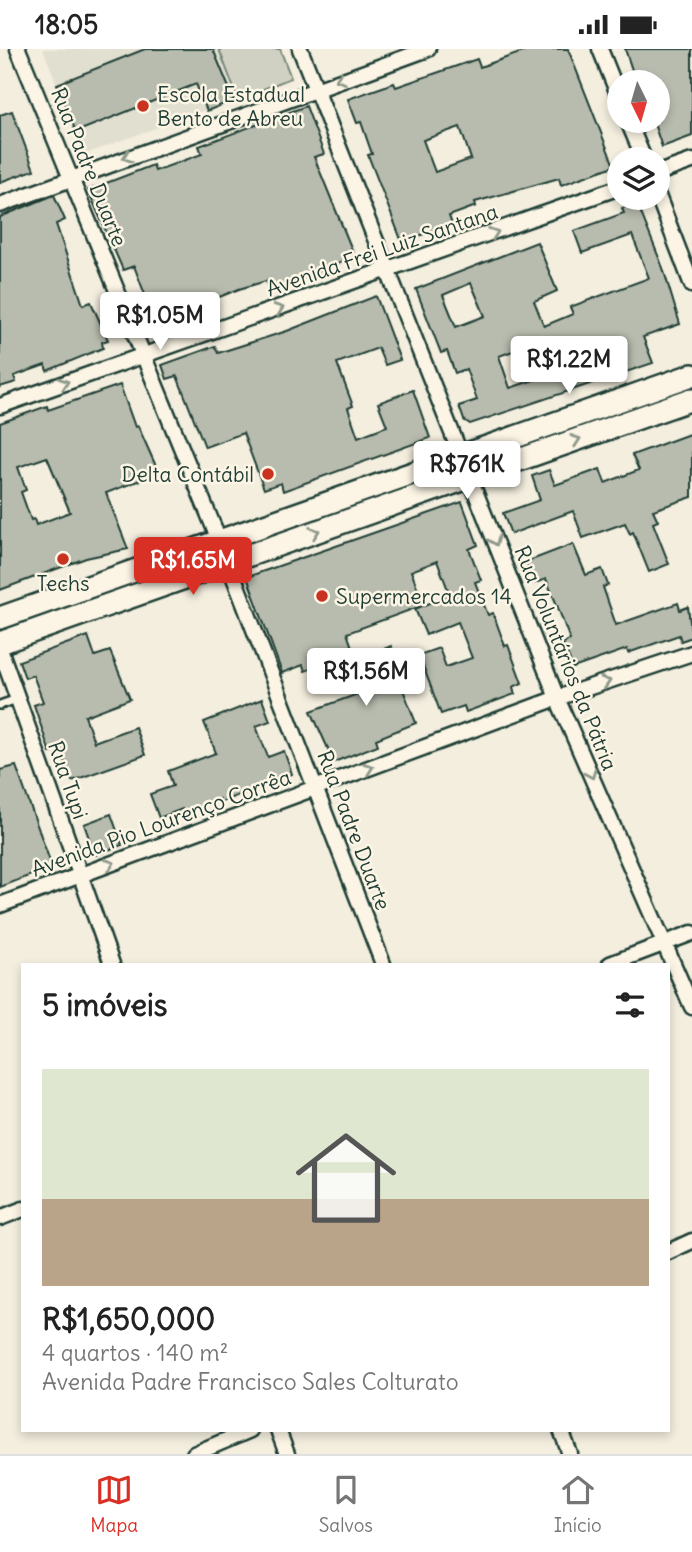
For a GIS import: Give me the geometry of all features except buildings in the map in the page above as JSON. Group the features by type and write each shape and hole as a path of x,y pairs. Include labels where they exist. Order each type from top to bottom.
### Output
{"main road":[{"path":"0,618 218,539 692,375"},
{"path":"0,643 692,399"}],"street":[{"name":"Rua Padre Duarte","path":"18,49 228,562 383,963"},
{"name":"Rua Voluntários da Pátria","path":"300,49 557,698 692,1007"},
{"path":"0,205 428,49"},
{"path":"600,49 608,70"},
{"path":"670,169 692,161"},
{"name":"Avenida Frei Luiz Santana","path":"0,406 607,192"},
{"path":"663,210 692,285"},
{"name":"Rua Tupi","path":"0,649 112,963"},
{"name":"Avenida Pio Lourenço Corrêa","path":"0,905 557,698 692,653"},
{"path":"612,963 692,933"},
{"path":"0,1218 21,1210"},
{"path":"670,1251 692,1241"},
{"path":"194,1454 245,1432"},
{"path":"279,1432 287,1454"},
{"path":"562,1432 570,1454"}],"lane":[{"path":"0,705 17,699"}],"shaded area":[{"name":"Escola Estadual Bento de Abreu","path":"43,49 280,49 291,78 85,154"},
{"path":"219,49 280,49 291,78 238,99"}],"place":[{"name":"Escola Estadual Bento de Abreu","path":"143,106"},
{"name":"Delta Contábil","path":"268,474"},
{"name":"Techs","path":"63,559"},
{"name":"Supermercados 14","path":"322,596"}]}
